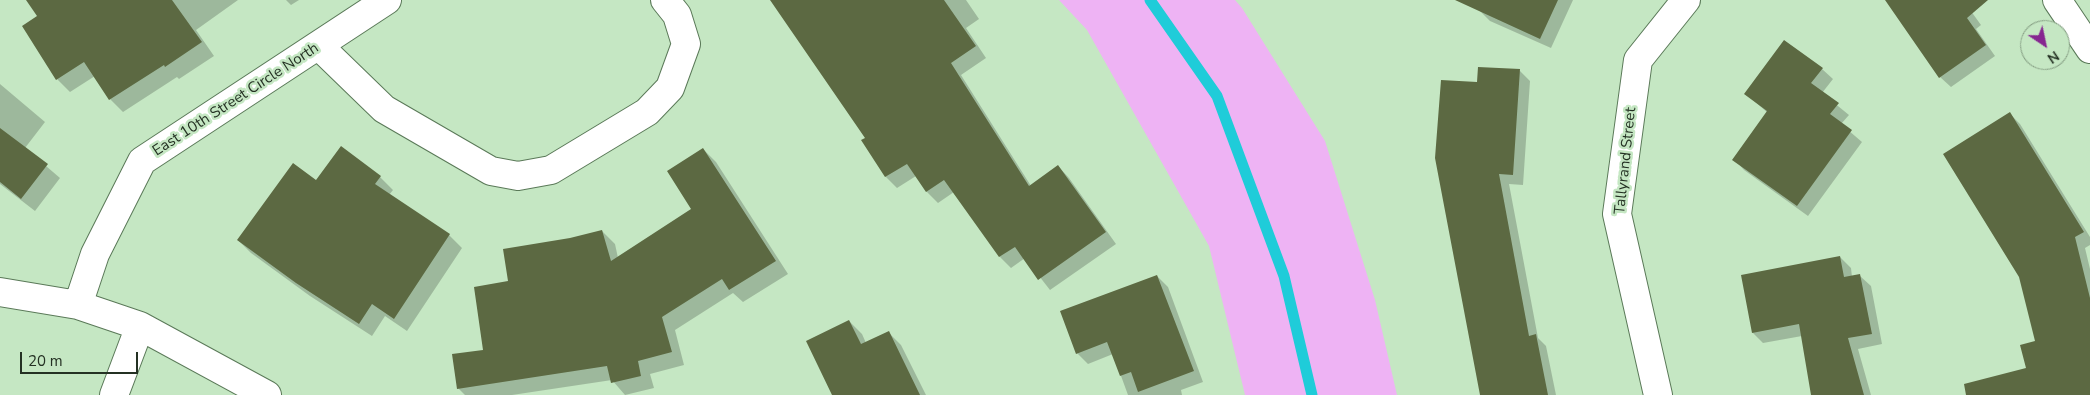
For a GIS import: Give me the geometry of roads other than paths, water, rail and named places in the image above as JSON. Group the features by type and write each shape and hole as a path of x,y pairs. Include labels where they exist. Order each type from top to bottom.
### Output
{"street":[{"name":"East 10th Street Circle North","path":"78,306 94,254 142,161 387,0"},
{"path":"319,46 384,109 491,171 518,176 551,170 647,112 670,88 686,44 677,15 665,0"},
{"name":"Tallyrand Street","path":"1658,395 1617,214 1638,60 1686,0"},
{"path":"2057,0 2090,49"},
{"path":"0,292 78,306 140,326 267,395"},
{"path":"114,395 140,326"}],"waterway":[{"path":"1150,0 1217,96 1284,276 1312,395"}]}
